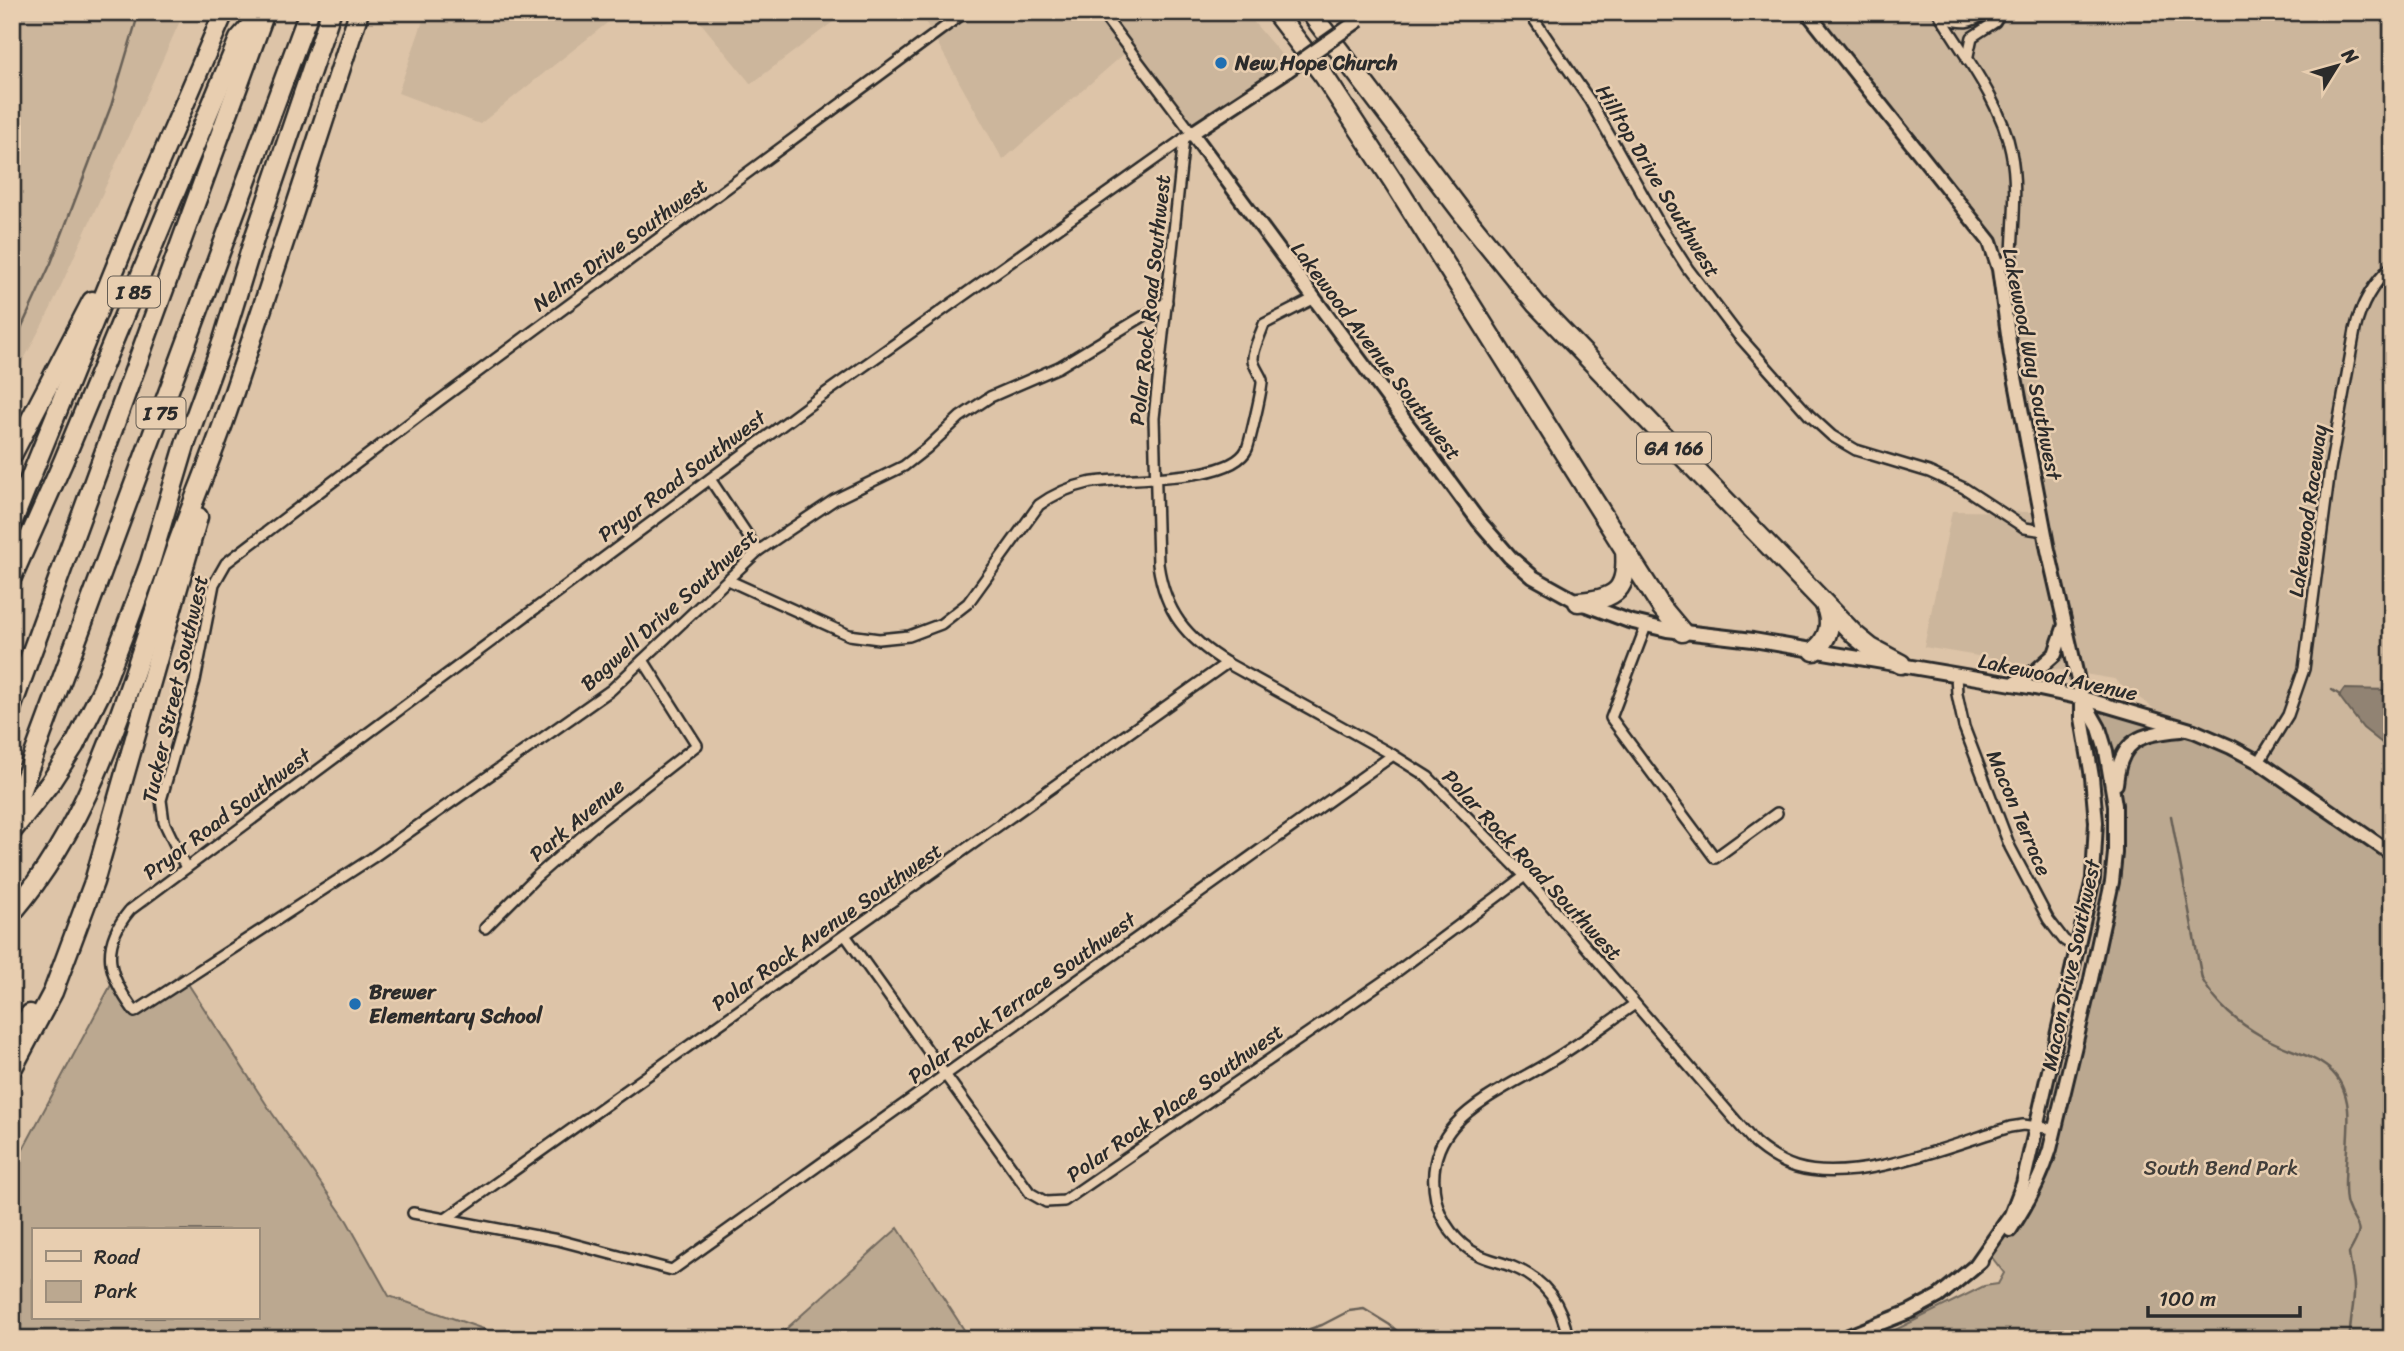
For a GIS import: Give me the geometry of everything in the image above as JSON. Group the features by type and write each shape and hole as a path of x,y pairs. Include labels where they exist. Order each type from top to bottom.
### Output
{"highway":[{"path":"206,53 218,12"},
{"path":"12,523 140,207 224,12"},
{"name":"I 85","path":"12,578 239,39 264,12"},
{"name":"I 75","path":"12,706 264,12"},
{"name":"I 75","path":"12,814 309,12"},
{"path":"12,831 50,783 74,746 102,690 150,563 186,442 223,340 255,236 331,12"},
{"path":"13,912 72,826 106,750 192,502 222,427 359,12"},
{"path":"327,111 371,12"},
{"path":"1275,12 1324,76 1393,181 1659,604 1682,632"},
{"name":"GA 166","path":"1310,12 1464,215 1536,304 1855,635 1871,648 1901,664"},
{"path":"12,455 140,207"},
{"path":"12,1069 53,992 94,882 179,589 222,427"},
{"path":"1578,602 1605,598 1620,588 1626,570 1625,550"},
{"path":"12,675 54,588"},
{"path":"1814,651 1829,632 1830,618 1825,605"},
{"path":"12,1044 66,948 94,882"}],"street":[{"name":"Nelms Drive Southwest","path":"298,508 965,12"},
{"name":"Lakewood Avenue Southwest","path":"1101,12 1188,136 1478,520 1502,548 1533,577 1578,602 1646,626 1682,632"},
{"name":"Hilltop Drive Southwest","path":"1529,12 1590,101 1661,227 1688,269 1738,335 1809,415 1832,436 1856,450 1929,472 1964,488 2025,528 2045,531"},
{"name":"Lakewood Way Southwest","path":"1807,12 1990,242 1999,269 2011,356 2045,531 2082,698"},
{"path":"1940,15 1960,23 1970,22 1989,12"},
{"path":"1967,60 1972,37 1995,22 2001,12"},
{"path":"1940,15 1998,114 2011,150 2014,172 2012,255 1999,269"},
{"name":"Pryor Road Southwest","path":"135,1012 119,991 112,974 110,954 113,936 130,910 816,400 1188,136 1364,16"},
{"name":"Polar Rock Road Southwest","path":"1188,136 1154,418 1158,564 1166,597 1189,635 1227,663 1428,777 1525,876 1755,1143 1773,1157 1794,1167 1826,1171 1869,1168 2010,1127 2023,1125 2054,1129"},
{"name":"Lakewood Raceway","path":"2259,762 2288,715 2304,669 2330,469 2360,310 2369,292 2392,267"},
{"path":"728,580 849,635 879,639 908,636 941,624 968,603 1039,505 1046,500 1068,489 1089,483 1156,478 1232,464 1247,450 1263,383 1253,359 1264,324 1313,299"},
{"name":"Bagwell Drive Southwest","path":"135,1012 372,858 611,690 758,551 834,500 904,466 960,417 990,397 1059,367 1167,302"},
{"path":"710,479 758,551"},
{"name":"Tucker Street Southwest","path":"186,868 164,822 162,800 195,681 214,584 226,563 298,508"},
{"path":"2013,684 2037,670 2055,654 2066,624"},
{"path":"1646,626 1611,718 1715,858 1777,813"},
{"name":"Lakewood Avenue","path":"1682,632 1728,636 2013,684 2082,698 2188,729 2259,762 2392,854"},
{"name":"Park Avenue","path":"485,928 536,877 595,825 697,745 643,660"},
{"name":"Polar Rock Avenue Southwest","path":"447,1219 1227,663"},
{"name":"Macon Terrace","path":"1956,674 1956,694 1964,727 2010,847 2048,919 2064,940 2079,950"},
{"name":"Macon Drive Southwest","path":"1841,1339 1911,1311 1939,1296 1990,1255 2030,1200 2042,1173 2112,882 2117,831 2106,751 2099,728 2082,698"},
{"name":"Macon Drive Southwest","path":"1976,1265 2011,1214 2023,1184 2079,950 2093,879 2096,822 2082,718 2082,698"},
{"path":"2115,805 2118,767 2128,746 2148,735 2188,729"},
{"name":"Polar Rock Terrace Southwest","path":"447,1219 558,1240 672,1270 1393,755"},
{"name":"Polar Rock Place Southwest","path":"845,935 1030,1193 1046,1202 1064,1201 1391,976 1525,876"},
{"path":"1568,1339 1564,1316 1545,1288 1530,1275 1478,1254 1455,1236 1437,1205 1434,1167 1444,1137 1466,1112 1554,1060 1635,1003"},
{"path":"413,1213 447,1219"}],"shaded area":[{"path":"12,12 184,12 51,308 12,382"},
{"path":"426,12 621,12 480,124 398,93"},
{"path":"692,12 846,12 751,84"},
{"path":"920,12 1245,12 1286,60 1190,141 1124,54 1003,160"},
{"path":"1798,12 2392,12 2392,867 2203,739 2185,732 2114,679 1924,647 1952,511 2037,512 2008,356 2016,263 1940,191"},
{"path":"2344,689 2392,690 2392,751 2363,728 2339,696"}],"green space":[{"name":"South Bend Park","path":"2082,698 2259,762 2392,851 2392,1339 2007,1339 1995,1333 1976,1339 1877,1339 1984,1286 1998,1284 2004,1273 1990,1255 2054,1129 2117,832"},
{"path":"181,973 272,1113 347,1221 389,1296 512,1339 12,1339 12,1170 111,985 139,1012"},
{"path":"898,1228 970,1339 775,1339"}],"waterway":[{"path":"12,348 51,263 111,106 139,12"},
{"path":"2332,690 2340,695"},
{"path":"2171,816 2202,979 2208,989 2228,1012 2254,1031 2328,1068 2344,1091 2348,1109 2345,1198 2359,1231 2349,1253 2354,1287 2350,1339"},
{"path":"1279,1339 1322,1325 1349,1311 1364,1309 1406,1339"}],"place":[{"name":"New Hope Church","path":"1221,63"},
{"name":"Brewer Elementary School","path":"355,1004"}]}
